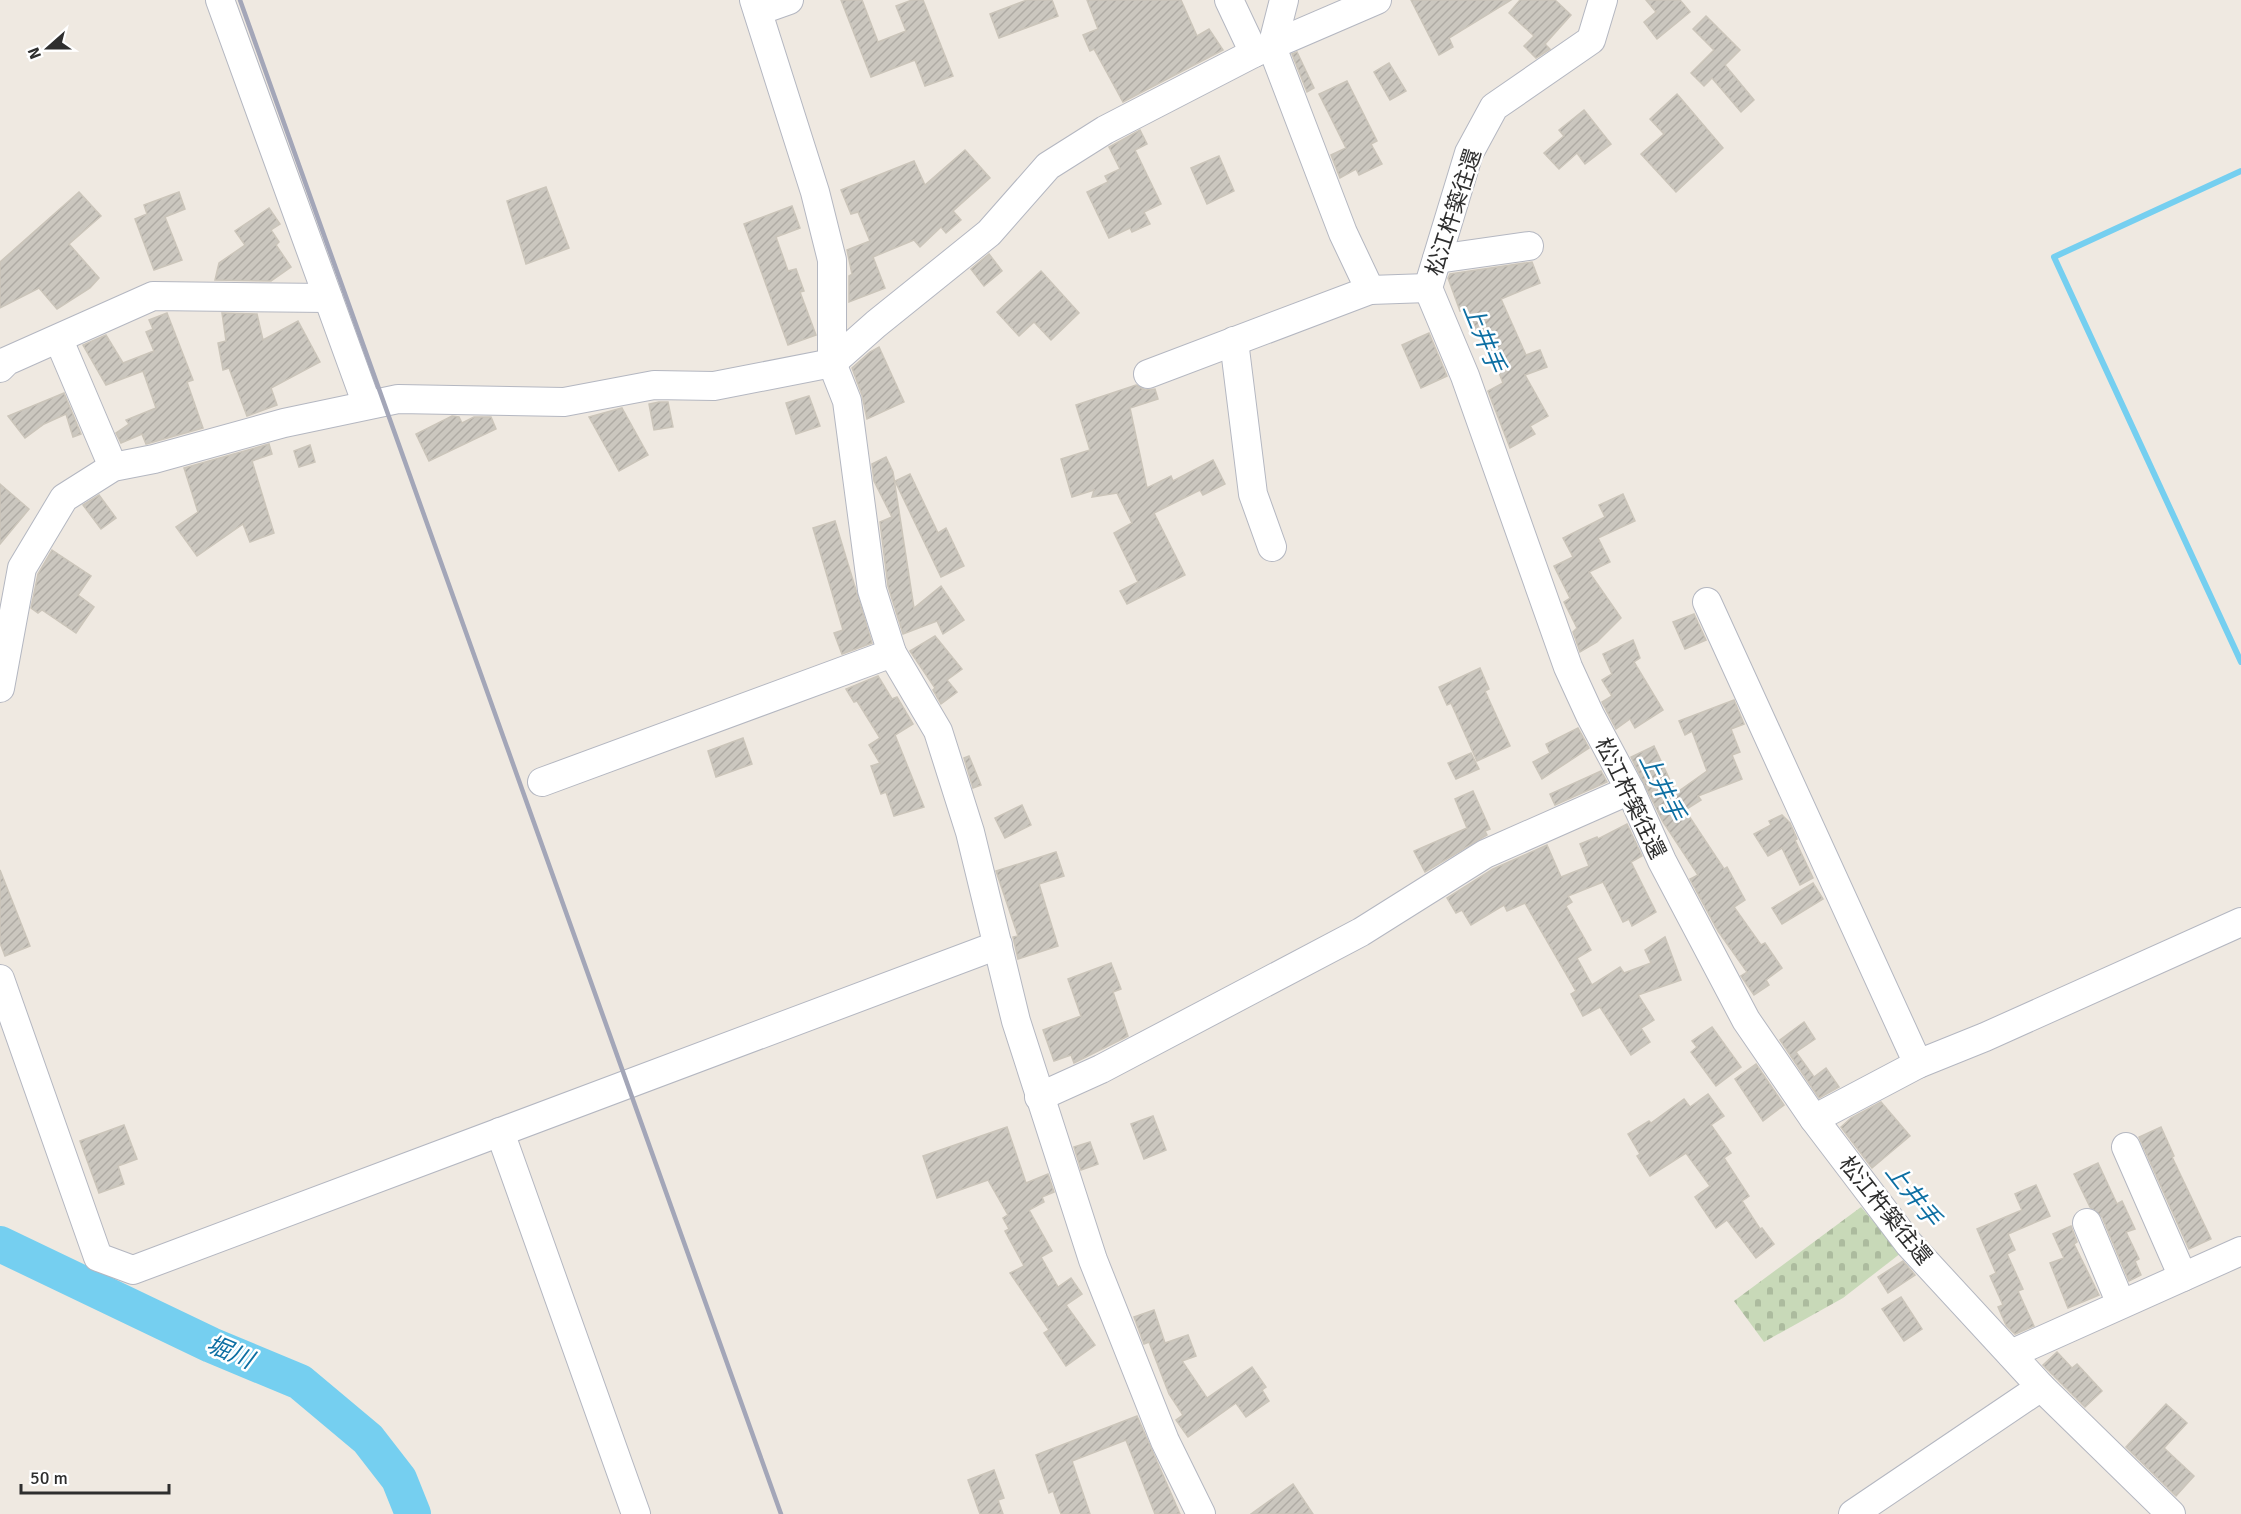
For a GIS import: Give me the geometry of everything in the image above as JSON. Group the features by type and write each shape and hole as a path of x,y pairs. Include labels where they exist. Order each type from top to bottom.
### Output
{"street":[{"path":"220,0 367,405"},
{"path":"789,0 756,6 816,192 832,260 832,363 847,401 872,590 892,653 938,731 970,832 1016,1021 1093,1260 1165,1441 1201,1514"},
{"path":"1229,0 1263,50 1370,290"},
{"path":"1263,50 1284,0"},
{"path":"0,688 22,568 64,498 113,467 154,459 284,423 398,399 564,402 654,386 714,386 832,363 876,324 989,233 1048,166 1105,130 1263,50 1377,0"},
{"name":"松江杵築往還","path":"1603,0 1591,40 1494,107 1469,153 1428,288 1465,376 1568,667 1590,715 1630,790 1662,861 1746,1020 1814,1119 1909,1244 2041,1387 2171,1514"},
{"path":"1437,259 1528,246"},
{"path":"1148,374 1370,290 1428,288"},
{"path":"0,368 7,361 153,296 328,298"},
{"path":"58,339 113,467"},
{"path":"1234,341 1253,494 1272,547"},
{"path":"1707,602 1918,1064"},
{"path":"542,782 892,653"},
{"path":"1039,1097 1101,1069 1361,932 1485,854 1630,790"},
{"path":"1814,1119 1918,1064 1985,1037 2241,922"},
{"path":"0,979 98,1257 132,1270 998,945"},
{"path":"500,1132 636,1514"},
{"path":"2126,1147 2182,1277"},
{"path":"2086,1223 2121,1304"},
{"path":"2011,1354 2241,1251"},
{"path":"1853,1514 2041,1387"}],"green space":[{"path":"1861,1207 1901,1253 1843,1298 1764,1342 1734,1301"}],"building":[{"path":"841,0 862,0 878,42 906,31 896,6 912,0 923,0 953,76 925,86 915,60 871,77"},
{"path":"1027,0 1052,0 1058,16 999,38 990,14"},
{"path":"1087,0 1181,0 1197,36 1209,29 1223,50 1123,102 1094,49 1090,51 1083,35 1098,29"},
{"path":"1411,0 1511,0 1449,38 1453,47 1439,55"},
{"path":"1520,0 1555,0 1571,15 1545,44 1550,49 1536,58 1524,46 1534,36 1509,13"},
{"path":"1646,0 1680,0 1690,12 1657,39 1644,22 1656,12"},
{"path":"1706,16 1740,50 1725,65 1754,100 1741,112 1712,78 1704,86 1691,73 1714,50 1693,29"},
{"path":"1297,52 1314,88 1307,92 1292,54"},
{"path":"1389,63 1406,91 1390,100 1374,72"},
{"path":"1347,81 1377,141 1371,144 1382,164 1359,175 1356,169 1340,178 1331,155 1346,148 1319,94"},
{"path":"1677,94 1723,148 1676,192 1641,154 1664,134 1650,119"},
{"path":"1584,110 1611,144 1585,164 1577,153 1559,169 1544,153 1564,136 1559,130"},
{"path":"1140,130 1147,144 1135,150 1161,204 1144,212 1150,224 1132,232 1130,228 1109,238 1087,192 1108,182 1105,176 1120,169 1109,147"},
{"path":"965,150 990,178 953,211 961,220 946,233 941,227 920,247 914,240 873,257 885,288 849,302 849,276 852,274 847,250 870,241 858,212 851,214 841,190 914,161 925,185"},
{"path":"1219,156 1234,191 1207,204 1191,168"},
{"path":"546,187 569,248 526,264 507,201"},
{"path":"79,192 101,216 69,244 99,278 90,288 57,309 39,288 0,308 0,262"},
{"path":"179,192 185,209 165,217 182,260 154,270 135,219 147,214 144,205"},
{"path":"792,206 800,228 776,237 788,271 796,269 804,291 800,292 816,335 788,345 744,224"},
{"path":"269,208 280,224 271,230 279,242 276,245 291,267 271,281 215,280 219,263 245,245 235,231"},
{"path":"989,254 1002,271 984,286 971,269"},
{"path":"1532,262 1540,283 1501,299 1526,355 1540,350 1547,367 1525,375 1548,416 1530,426 1535,434 1510,448 1488,391 1503,383 1488,345 1484,347 1467,308 1460,311 1448,278 1450,274"},
{"path":"1041,271 1079,313 1051,340 1034,322 1019,336 997,312"},
{"path":"167,313 193,380 187,382 203,428 146,444 142,434 121,443 116,433 129,424 126,420 156,408 143,371 106,385 83,345 106,335 123,363 154,351 146,332 153,329 149,320"},
{"path":"222,313 257,314 263,340 298,321 320,362 271,388 277,405 247,416 229,368 223,370 218,343 226,341"},
{"path":"1429,333 1447,376 1421,388 1402,345"},
{"path":"879,347 904,402 867,419 862,395 852,368"},
{"path":"1136,385 1145,390 1155,389 1158,399 1130,408 1147,488 1171,476 1173,481 1213,460 1225,484 1203,495 1200,490 1154,513 1185,575 1127,604 1120,591 1138,582 1114,533 1132,523 1117,493 1092,497 1094,490 1072,497 1061,459 1090,450 1076,405"},
{"path":"64,393 81,434 73,437 66,414 44,424 25,438 8,416"},
{"path":"809,396 820,426 796,434 786,403"},
{"path":"668,402 673,427 654,430 649,404"},
{"path":"622,408 648,455 619,471 589,417"},
{"path":"452,416 459,417 462,423 474,417 491,417 496,429 429,461 416,434"},
{"path":"269,444 272,454 252,461 274,533 250,542 243,524 197,556 176,527 198,512 184,468"},
{"path":"310,445 315,462 299,467 294,451"},
{"path":"886,457 893,472 914,608 941,586 964,620 943,634 937,621 903,634 888,586 880,522 892,517 874,481 872,464"},
{"path":"910,474 938,533 946,528 964,566 941,577 895,481"},
{"path":"0,484 29,509 0,544"},
{"path":"1623,494 1635,521 1598,538 1610,562 1589,572 1621,618 1597,642 1580,652 1573,632 1577,628 1564,602 1570,598 1554,566 1573,557 1563,538 1605,517 1599,505"},
{"path":"99,495 116,518 101,529 83,505"},
{"path":"835,521 872,643 842,654 834,633 843,630 813,528"},
{"path":"52,550 91,576 78,595 94,607 76,633 42,610 38,613 31,608 38,574"},
{"path":"1694,614 1706,640 1685,649 1673,622"},
{"path":"935,636 962,669 947,680 957,692 941,704 933,690 935,688 910,651"},
{"path":"1633,640 1640,658 1634,662 1663,710 1635,728 1630,719 1616,729 1602,702 1612,696 1602,680 1612,674 1603,654"},
{"path":"1480,668 1489,689 1485,691 1510,746 1477,761 1451,703 1447,705 1439,687"},
{"path":"878,676 892,699 897,697 913,724 895,735 924,807 894,816 886,792 881,794 871,766 880,763 869,745 880,738 857,701 854,702 846,689"},
{"path":"1734,700 1744,724 1731,729 1740,752 1732,755 1742,779 1698,796 1701,800 1685,810 1724,869 1727,867 1745,900 1734,907 1761,945 1765,943 1782,968 1766,980 1769,985 1754,995 1741,976 1747,972 1718,931 1690,879 1698,875 1663,822 1631,757 1654,746 1676,793 1707,771 1692,731 1685,735 1679,721"},
{"path":"1578,728 1589,748 1542,779 1533,762 1550,753 1546,744"},
{"path":"743,738 752,764 716,777 708,751"},
{"path":"1471,753 1479,769 1456,779 1448,763"},
{"path":"969,756 981,785 973,788 964,758"},
{"path":"1601,771 1607,782 1555,805 1550,794"},
{"path":"1473,791 1490,829 1485,831 1487,835 1425,872 1414,851 1467,828 1455,799"},
{"path":"1022,805 1031,825 1005,838 995,818"},
{"path":"1782,815 1790,823 1797,839 1795,840 1813,878 1800,885 1782,848 1768,856 1754,834 1771,825 1769,821"},
{"path":"1627,824 1642,856 1631,862 1656,912 1632,926 1629,919 1623,922 1603,882 1568,896 1572,902 1566,906 1591,950 1577,958 1592,985 1620,967 1624,973 1651,963 1645,950 1665,937 1681,980 1638,995 1654,1020 1641,1028 1650,1042 1631,1055 1600,1007 1583,1016 1571,994 1576,991 1525,903 1507,911 1504,905 1471,925 1462,910 1456,913 1447,898 1493,869 1547,845 1561,877 1589,866 1580,844 1597,837 1598,839"},
{"path":"1056,852 1064,876 1039,884 1058,946 1018,959 1013,937 1018,936 996,871"},
{"path":"0,870 30,946 5,956 0,943"},
{"path":"1813,883 1823,899 1782,924 1772,908"},
{"path":"1111,963 1121,989 1113,992 1128,1036 1074,1063 1071,1055 1054,1061 1043,1030 1081,1016 1068,979"},
{"path":"1804,1022 1815,1039 1796,1052 1814,1077 1826,1068 1839,1087 1819,1098 1780,1040"},
{"path":"1712,1027 1741,1067 1716,1086 1691,1052 1697,1047 1692,1041"},
{"path":"1756,1064 1784,1105 1763,1121 1735,1079"},
{"path":"1708,1094 1724,1116 1711,1125 1731,1153 1724,1158 1749,1196 1742,1201 1760,1229 1762,1228 1774,1244 1756,1258 1727,1220 1716,1228 1695,1197 1710,1186 1686,1153 1650,1176 1637,1156 1640,1154 1628,1134 1649,1121 1651,1123 1684,1099 1690,1107"},
{"path":"1881,1102 1910,1136 1872,1168 1841,1127 1851,1118"},
{"path":"1153,1116 1166,1150 1144,1159 1131,1124"},
{"path":"124,1125 137,1159 118,1166 124,1184 99,1193 80,1141"},
{"path":"1007,1127 1026,1183 1048,1174 1054,1192 1042,1197 1044,1202 1029,1210 1052,1251 1041,1257 1058,1287 1071,1278 1082,1294 1066,1305 1095,1345 1066,1366 1044,1333 1049,1330 1010,1273 1024,1266 1005,1231 1009,1229 1003,1218 1008,1215 988,1180 937,1198 923,1156"},
{"path":"2161,1127 2174,1156 2172,1157 2211,1239 2189,1249 2139,1137"},
{"path":"1090,1142 1098,1164 1081,1170 1074,1147"},
{"path":"2098,1163 2117,1204 2122,1201 2135,1229 2126,1232 2139,1259 2135,1261 2141,1275 2129,1281 2102,1217 2090,1207 2074,1174"},
{"path":"2036,1185 2050,1216 2008,1234 2015,1250 2007,1254 2023,1289 2018,1291 2034,1326 2015,1334 2006,1325 1998,1307 2003,1305 1990,1276 1996,1273 1977,1229 2022,1210 2015,1194"},
{"path":"2071,1226 2077,1242 2074,1244 2099,1295 2068,1308 2050,1263 2064,1258 2053,1234"},
{"path":"1903,1261 1915,1275 1888,1293 1878,1277"},
{"path":"1901,1297 1922,1329 1904,1341 1882,1309"},
{"path":"1154,1310 1165,1343 1188,1335 1196,1356 1182,1361 1207,1398 1252,1367 1266,1387 1262,1390 1269,1401 1246,1417 1236,1403 1188,1437 1176,1420 1183,1415 1169,1394 1149,1342 1144,1344 1134,1317"},
{"path":"2057,1352 2072,1368 2077,1364 2102,1391 2085,1407 2043,1365"},
{"path":"2166,1404 2187,1423 2164,1448 2194,1476 2176,1496 2126,1447"},
{"path":"1137,1416 1180,1514 1155,1514 1126,1440 1072,1461 1090,1514 1061,1514 1053,1491 1049,1493 1036,1455"},
{"path":"994,1470 1004,1498 998,1500 1003,1514 980,1514 968,1480"},
{"path":"1293,1484 1313,1514 1251,1514"}],"waterway":[{"path":"2241,171 2054,257 2241,662"},
{"name":"堀川","path":"0,1244 211,1345 300,1382 368,1439 399,1479 413,1514"}],"railway":[{"path":"240,0 781,1514"}],"water label":[{"name":"上井手","path":"1484,338"},
{"name":"上井手","path":"1662,787"},
{"name":"上井手","path":"1913,1195"}]}
